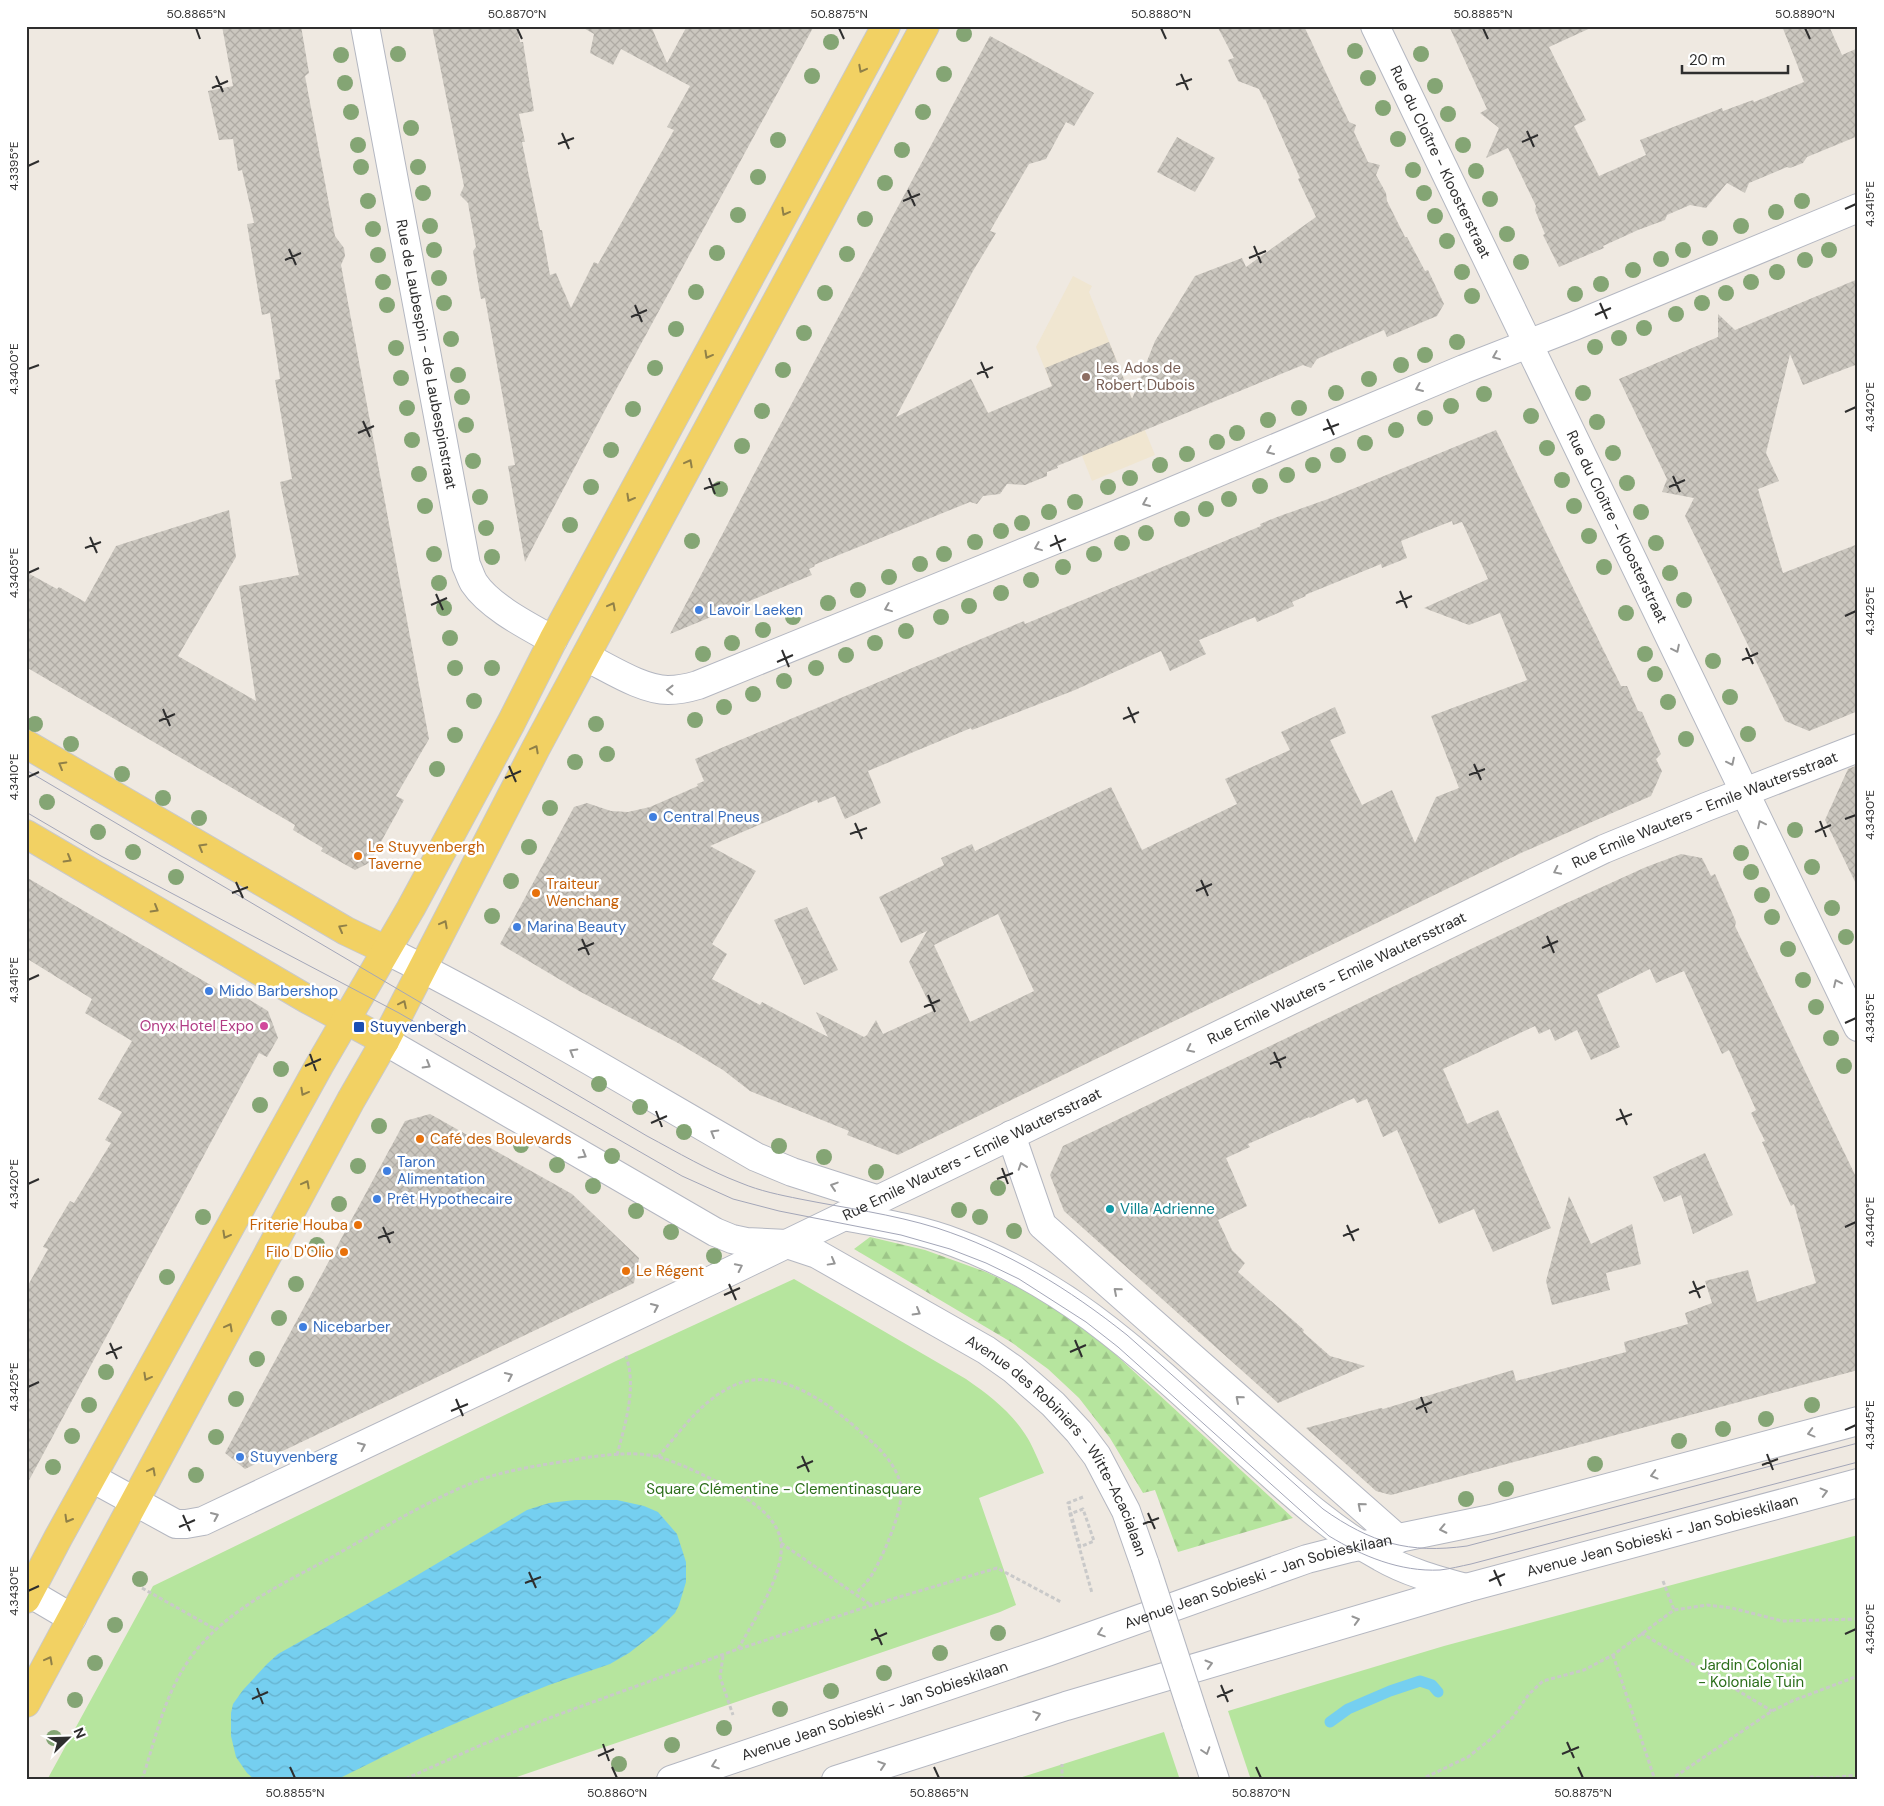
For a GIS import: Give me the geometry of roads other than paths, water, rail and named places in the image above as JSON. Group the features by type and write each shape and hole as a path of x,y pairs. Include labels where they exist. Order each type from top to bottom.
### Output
{"main road":[{"path":"27,1594 345,1019 417,897 511,723 553,640 886,26"},
{"path":"26,1703 385,1041 421,967 536,748 805,245 925,26"},
{"path":"26,744 346,931 386,950"},
{"path":"26,834 385,1041"}],"street":[{"name":"Rue de Laubespin - de Laubespinstraat","path":"365,26 466,565 475,584 492,601 553,640"},
{"name":"Rue du Cloître - Kloosterstraat","path":"1375,26 1858,1027"},
{"path":"586,657 652,688 681,690 698,685 1116,515 1858,208"},
{"name":"Rue Emile Wauters - Emile Wautersstraat","path":"92,1478 176,1524 203,1521 786,1244 1595,853 1858,748"},
{"path":"386,950 499,1009 756,1157 792,1172 876,1200"},
{"path":"385,1041 715,1232 746,1242 786,1244"},
{"path":"1011,1135 1042,1225 1398,1539"},
{"path":"843,1216 907,1228 955,1242 1016,1270 1058,1295 1124,1342 1321,1518 1362,1546 1396,1565 1430,1578 1466,1588"},
{"name":"Avenue des Robiniers - Witte-Acacialaan","path":"786,1244 817,1254 833,1262 986,1350 1013,1369 1053,1404 1079,1432 1097,1456 1126,1511 1215,1780"},
{"name":"Avenue Jean Sobieski - Jan Sobieskilaan","path":"671,1780 1048,1652 1307,1560 1362,1546 1491,1519 1858,1421"},
{"name":"Avenue Jean Sobieski - Jan Sobieskilaan","path":"836,1780 1066,1706 1466,1588 1858,1483"},
{"path":"27,1594 72,1618"}],"water":[{"path":"575,1500 617,1500 644,1506 658,1512 677,1534 686,1562 686,1582 675,1613 656,1632 629,1653 610,1664 549,1685 487,1710 421,1738 336,1780 255,1780 247,1773 236,1757 231,1736 233,1704 243,1690 278,1654 399,1586 527,1510 549,1503"}],"waterway":[{"path":"1330,1722 1348,1709 1390,1691 1420,1681 1432,1685 1438,1692"}],"tram line":[{"path":"26,770 647,1136 705,1167 748,1186 770,1192 886,1215 937,1228 988,1248 1037,1273 1083,1302 1127,1335 1323,1509 1341,1521 1374,1538 1409,1547 1446,1548 1467,1546 1858,1443"},
{"path":"26,812 101,856 399,1013 682,1176 733,1199 779,1211 901,1235 950,1249 986,1263 1019,1279 1086,1322 1118,1347 1329,1536 1355,1550 1382,1561 1425,1570 1440,1570 1471,1564 1858,1462"}],"place":[{"name":"Les Ados de Robert Dubois","path":"1086,377"},
{"name":"Lavoir Laeken","path":"699,610"},
{"name":"Central Pneus","path":"653,817"},
{"name":"Le Stuyvenbergh Taverne","path":"358,856"},
{"name":"Traiteur Wenchang","path":"536,893"},
{"name":"Marina Beauty","path":"517,927"},
{"name":"Mido Barbershop","path":"209,991"},
{"name":"Onyx Hotel Expo","path":"264,1026"},
{"name":"Stuyvenbergh","path":"359,1027"},
{"name":"Café des Boulevards","path":"420,1139"},
{"name":"Taron Alimentation","path":"387,1171"},
{"name":"Prêt Hypothecaire","path":"377,1199"},
{"name":"Villa Adrienne","path":"1110,1209"},
{"name":"Friterie Houba","path":"358,1225"},
{"name":"Filo D'Olio","path":"344,1252"},
{"name":"Le Régent","path":"626,1271"},
{"name":"Nicebarber","path":"303,1327"},
{"name":"Stuyvenberg","path":"240,1457"}],"park label":[{"name":"Square Clémentine - Clementinasquare","path":"784,1489"},
{"name":"Jardin Colonial - Koloniale Tuin","path":"1751,1674"}]}
